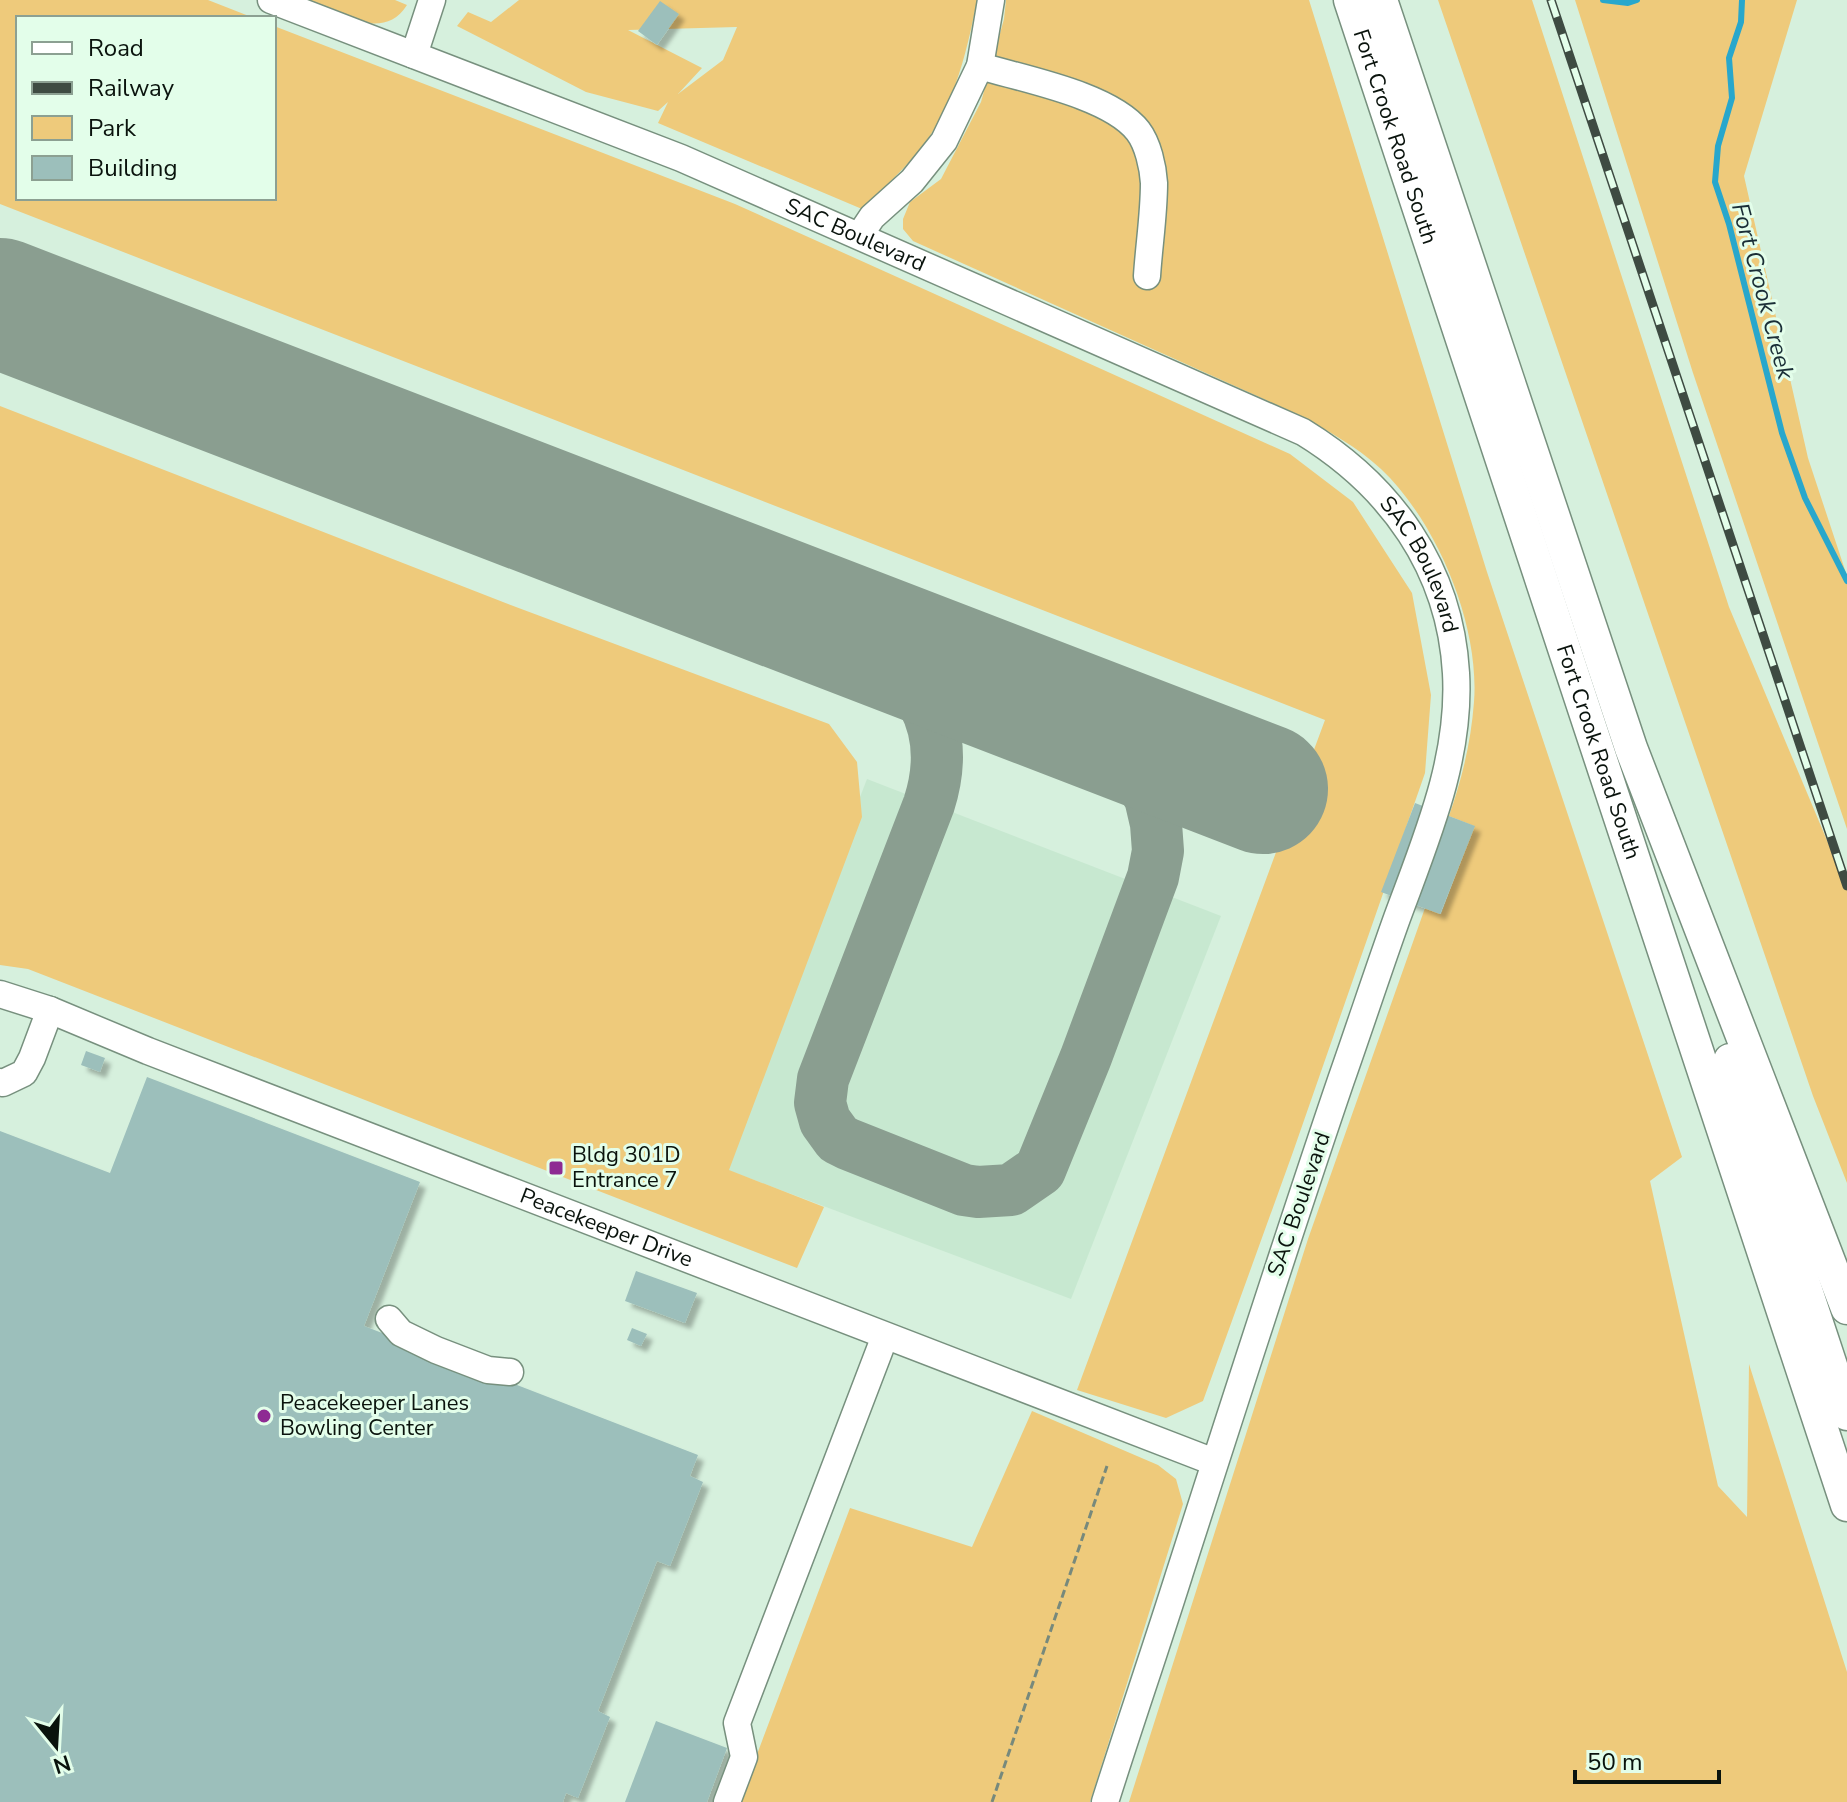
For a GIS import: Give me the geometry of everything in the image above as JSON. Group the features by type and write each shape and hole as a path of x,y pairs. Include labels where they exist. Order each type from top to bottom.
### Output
{"main road":[{"name":"Fort Crook Road South","path":"1350,0 1847,1505"},
{"name":"Fort Crook Road South","path":"1381,0 1631,748 1847,1308"},
{"path":"1631,748 1847,1414"}],"street":[{"name":"SAC Boulevard","path":"271,0 681,158 1303,432 1337,453 1362,474 1401,518 1417,543 1443,604 1453,646 1457,699 1448,766 1214,1462 1105,1802"},
{"path":"414,55 432,0"},
{"path":"860,235 872,217 912,181 944,141 980,66 991,0"},
{"path":"980,66 1096,101 1120,115 1138,131 1149,156 1154,182 1147,276"},
{"name":"Peacekeeper Drive","path":"0,994 50,1010 148,1051 1214,1462"},
{"path":"0,1082 24,1073 50,1010"},
{"path":"389,1319 401,1333 436,1350 488,1370 510,1372"},
{"path":"727,1802 744,1757 737,1723 885,1336"}],"path":[{"path":"992,1802 1107,1466"}],"shaded area":[{"path":"867,779 1221,916 1071,1299 717,1166"}],"green space":[{"path":"0,0 208,0 249,16 16,16 16,200 276,200 276,27 735,204 1290,454 1353,502 1412,593 1431,695 1425,773 1203,1401 1166,1418 1077,1390 1325,720 0,204"},
{"path":"307,0 395,0 407,5 397,16 373,24 346,17"},
{"path":"519,0 977,0 962,64 937,124 911,160 862,209 658,123 668,102 658,111 586,92 457,26 468,12 491,22","holes":["737,27 723,60 678,94 702,68 628,30"]},
{"path":"1006,0 1309,0 1487,572 1682,1157 1650,1181 1718,1486 1747,1517 1749,1364 1847,1672 1847,1802 1129,1802 1308,1239 1425,908 1441,914 1474,826 1449,816 1468,746 1474,702 1474,672 1462,608 1437,546 1401,491 1362,453 1299,415 913,241 903,229 903,219 910,202 941,179 981,102 1004,19"},
{"path":"1438,0 1532,0 1729,607 1847,888 1847,1183 1813,1096"},
{"path":"1575,0 1797,0 1744,176 1808,458 1847,576 1847,829 1693,373"},
{"path":"0,406 516,607 829,724 857,762 862,817 729,1170 824,1207 797,1268 28,969 0,965"},
{"path":"1032,1411 1158,1465 1176,1479 1183,1504 1090,1802 739,1802 850,1508 972,1547"}],"building":[{"path":"660,1 679,14 657,45 638,31"},
{"path":"1415,803 1475,826 1440,914 1381,892"},
{"path":"86,1051 105,1058 100,1072 81,1065"},
{"path":"147,1077 420,1182 364,1326 698,1455 690,1476 703,1482 670,1566 657,1561 598,1711 610,1717 578,1798 566,1793 563,1802 0,1802 0,1131 110,1173"},
{"path":"636,1271 697,1293 685,1323 625,1301"},
{"path":"632,1328 647,1334 641,1346 627,1340"},
{"path":"656,1721 727,1748 707,1802 625,1802"}],"waterway":[{"path":"1603,0 1628,3 1637,0"},
{"name":"Fort Crook Creek","path":"1742,0 1741,22 1729,58 1732,98 1718,146 1715,182 1729,224 1782,433 1805,498 1847,581"}],"taxiway":[{"path":"848,630 892,663 923,702 937,748 936,775 929,804 823,1079 820,1103 825,1121 838,1139 964,1190 1011,1190 1040,1170 1153,877 1158,851 1150,798 1128,760 1067,714"}],"runway":[{"path":"0,303 1263,789"}],"railway":[{"path":"1551,0 1847,886"}],"place":[{"name":"Bldg 301D Entrance 7","path":"556,1168"},
{"name":"Peacekeeper Lanes Bowling Center","path":"264,1416"}]}
